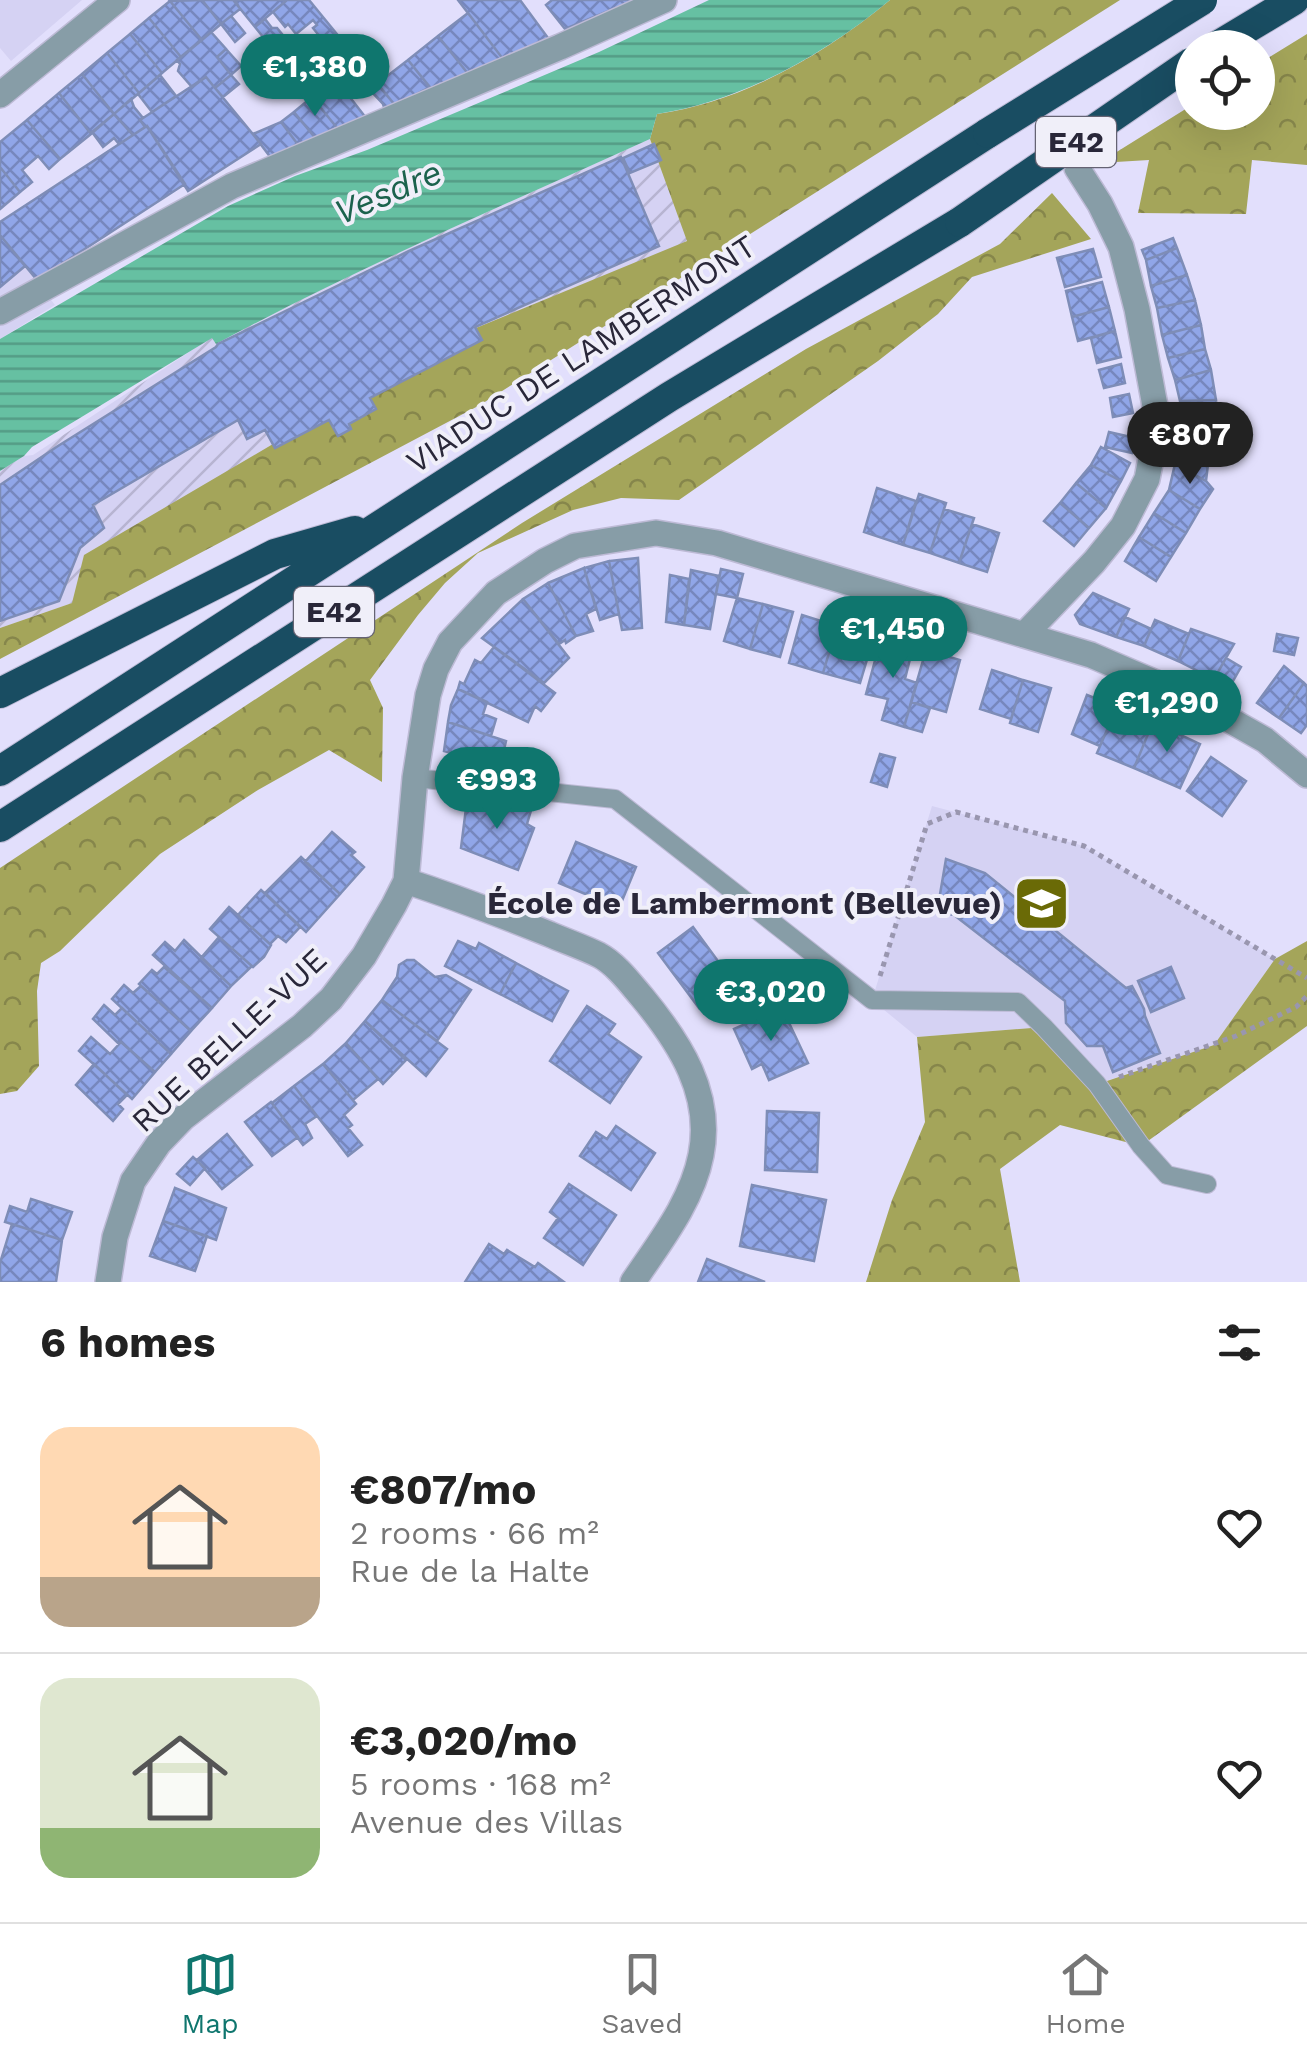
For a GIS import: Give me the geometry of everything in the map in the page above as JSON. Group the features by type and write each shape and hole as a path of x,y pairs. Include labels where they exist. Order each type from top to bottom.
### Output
{"highway":[{"name":"VIADUC DE LAMBERMONT","path":"0,772 988,133 1202,0"},
{"path":"1244,30 1294,0"},
{"name":"E42","path":"0,827 668,397 960,222 1175,74"},
{"path":"0,692 276,554 387,521"}],"street":[{"path":"0,95 117,0"},
{"path":"0,312 232,186 664,0"},
{"path":"1024,636 1094,562 1122,526 1147,480 1158,422 1138,309 1122,247 1078,168"},
{"name":"RUE BELLE-VUE","path":"108,1282 115,1237 134,1182 159,1143 183,1118 331,999 364,956 406,881 428,695 450,642 496,593 575,546 656,532 717,543 1091,655 1189,697 1265,740 1307,774"},
{"path":"406,881 602,956 640,995 686,1057 705,1120 701,1156 690,1192 633,1282"}],"lane":[{"path":"416,778 615,799 872,1000 1018,1002 1097,1084 1141,1146 1167,1174 1207,1184"}],"path":[{"path":"872,1000 926,824 956,812 1084,846 1307,978"},
{"path":"1097,1084 1236,1036 1296,1007 1307,996"}],"shaded area":[{"path":"0,0 82,0 11,61 0,48"},
{"path":"650,139 688,240 72,603 0,628 0,471 24,456 33,455 212,337 217,343 405,249"},
{"path":"0,235 55,305 0,339"},
{"name":"École de Lambermont (Bellevue)","path":"932,806 1084,846 1275,959 1214,1045 1097,1084 1044,1027 917,1037 872,1000"}],"green space":[{"path":"890,0 1120,0 480,405 0,659 0,628 72,603 84,555 273,444 480,338 476,328 687,241 650,139 657,114 720,99 781,73 838,39"},
{"path":"1307,34 1307,165 1252,160 1246,214 1138,213 1149,160 1099,163 1175,116 1175,130 1275,130 1275,54"},
{"path":"1052,193 1091,239 972,277 938,314 878,361 679,500 621,498 573,510 478,553 445,583 370,680 383,708 382,782 329,750 258,790 160,854 60,951 41,963 37,991 39,1066 17,1091 0,1094 0,868 522,523 806,349 1000,244"},
{"path":"1307,941 1307,1026 1141,1146 1060,1125 1000,1169 1020,1282 866,1282 892,1200 925,1122 917,1037 1044,1027 1098,1084 1214,1045 1275,959"}],"water":[{"name":"Vesdre","path":"709,0 890,0 838,39 781,73 720,98 657,114 650,139 377,263 216,344 212,338 32,447 0,471 0,339 228,206 599,52"}],"building":[{"path":"202,0 235,0 240,9 221,24"},
{"path":"202,0 221,24 202,40 170,1"},
{"path":"235,0 287,0 255,27 234,1"},
{"path":"287,0 309,0 395,105 385,110 313,28 317,25 313,20 296,34 288,24 285,27 273,12"},
{"path":"458,0 520,0 548,38 503,59"},
{"path":"552,0 635,0 565,29 546,5"},
{"path":"170,1 202,40 181,57 149,18"},
{"path":"468,13 503,59 469,75 438,36"},
{"path":"231,16 245,33 235,42 221,24"},
{"path":"149,18 181,57 162,73 130,34"},
{"path":"265,19 287,40 291,37 324,78 331,73 366,118 338,129 255,27"},
{"path":"211,32 226,49 217,57 231,75 215,88 206,77 192,87 178,71 177,60"},
{"path":"130,34 162,73 139,93 107,53"},
{"path":"438,36 469,75 431,89 408,60"},
{"path":"226,49 241,66 231,75 217,57"},
{"path":"107,53 139,93 114,114 82,74"},
{"path":"408,60 430,87 395,105 377,84"},
{"path":"82,74 114,114 91,134 59,93"},
{"path":"160,75 176,96 152,112 138,94"},
{"path":"231,75 239,84 223,97 215,88"},
{"path":"206,77 261,144 188,191 140,120"},
{"path":"59,93 91,134 60,159 27,120"},
{"path":"312,97 338,129 316,139 294,112"},
{"path":"131,99 145,127 133,135 114,114"},
{"path":"294,112 316,139 299,146 281,122"},
{"path":"114,114 133,135 119,144 114,138 103,147 92,132"},
{"path":"27,120 60,159 49,169 38,156 22,170 32,182 20,192 0,167 0,142"},
{"path":"281,122 299,146 271,158 253,134"},
{"path":"147,126 185,184 37,280 0,235 0,222"},
{"path":"654,144 661,160 630,173 623,158"},
{"path":"621,157 659,246 475,327 482,340 370,398 376,409 349,424 351,429 338,436 329,420 275,448 265,430 247,439 238,420 93,505 104,528 80,548 59,601 0,621 0,485 218,344 409,251"},
{"path":"0,167 20,192 0,209"},
{"path":"0,235 25,266 0,287"},
{"path":"1173,238 1177,248 1146,260 1142,250"},
{"path":"1177,248 1187,275 1151,286 1146,260"},
{"path":"1093,249 1101,277 1065,287 1057,258"},
{"path":"1187,275 1195,300 1157,308 1151,286"},
{"path":"1102,282 1109,307 1072,317 1066,291"},
{"path":"1195,300 1201,325 1162,335 1157,308"},
{"path":"1109,307 1115,331 1078,341 1072,317"},
{"path":"1201,325 1205,349 1168,358 1162,335"},
{"path":"1115,331 1121,357 1097,363 1091,338"},
{"path":"1205,349 1211,370 1175,380 1168,358"},
{"path":"1121,364 1125,383 1104,388 1099,370"},
{"path":"1211,370 1216,400 1180,401 1175,380"},
{"path":"1129,394 1133,413 1113,417 1110,398"},
{"path":"1216,400 1217,430 1181,423 1180,401"},
{"path":"1181,423 1217,430 1213,456 1180,446"},
{"path":"1109,432 1135,438 1132,453 1105,447"},
{"path":"1180,446 1209,456 1206,481 1175,464"},
{"path":"1101,447 1130,463 1121,481 1091,465"},
{"path":"1175,464 1213,489 1200,509 1169,490"},
{"path":"1091,465 1121,481 1106,508 1076,483"},
{"path":"1076,483 1106,508 1089,528 1060,503"},
{"path":"877,488 916,501 903,545 864,532"},
{"path":"1169,490 1200,509 1186,533 1154,513"},
{"path":"919,494 946,503 930,553 903,545"},
{"path":"1060,503 1089,528 1074,546 1044,521"},
{"path":"944,509 974,518 959,563 930,553"},
{"path":"1154,513 1186,533 1171,557 1139,537"},
{"path":"972,524 999,533 987,572 959,563"},
{"path":"1139,537 1171,557 1156,581 1125,561"},
{"path":"638,558 642,628 622,630 609,561"},
{"path":"609,561 619,614 600,620 584,568"},
{"path":"584,568 596,609 586,614 593,631 576,636 548,583"},
{"path":"721,569 743,574 737,598 716,594"},
{"path":"691,570 719,576 710,629 684,625"},
{"path":"670,575 689,579 684,625 666,622"},
{"path":"548,583 576,636 566,643 565,640 559,644 523,599"},
{"path":"1093,593 1129,609 1116,637 1080,624 1075,615"},
{"path":"737,598 763,604 750,649 724,641"},
{"path":"523,599 569,658 544,683 482,638"},
{"path":"763,604 793,612 780,657 750,649"},
{"path":"802,615 837,626 823,673 789,663"},
{"path":"1125,617 1151,629 1144,646 1116,637"},
{"path":"1155,620 1189,634 1178,661 1144,646"},
{"path":"837,626 874,636 860,683 823,673"},
{"path":"1191,629 1234,644 1214,679 1178,661"},
{"path":"1277,634 1298,638 1294,655 1274,651"},
{"path":"881,638 913,647 905,679 917,683 904,727 882,720 888,699 866,694"},
{"path":"494,647 555,693 541,711 535,706 528,722 458,689 475,660 481,663"},
{"path":"926,650 960,660 946,712 911,702"},
{"path":"1226,658 1241,667 1229,688 1214,679"},
{"path":"1284,666 1304,683 1279,718 1257,703"},
{"path":"992,670 1023,680 1011,719 980,709"},
{"path":"1023,680 1051,688 1038,732 1010,723"},
{"path":"1304,683 1307,725 1301,733 1279,718"},
{"path":"458,689 487,702 483,714 496,719 491,736 448,722"},
{"path":"1087,695 1117,707 1100,746 1072,734"},
{"path":"911,702 930,708 922,732 904,727"},
{"path":"1117,707 1153,722 1134,768 1097,753"},
{"path":"448,722 506,741 504,767 444,751"},
{"path":"1153,722 1200,744 1180,788 1134,768"},
{"path":"880,754 895,758 887,787 871,782"},
{"path":"1211,757 1246,781 1222,816 1187,791"},
{"path":"467,800 532,807 527,824 534,828 518,870 461,848"},
{"path":"332,832 355,852 351,855 364,867 340,894 305,862"},
{"path":"576,842 636,867 619,908 559,883"},
{"path":"301,857 340,894 306,932 265,893"},
{"path":"946,859 985,873 1126,988 1132,986 1160,1053 1113,1072 1103,1046 1087,1046 1066,1023 1065,1001 954,915 937,912"},
{"path":"261,890 300,927 286,942 278,936 270,944 238,915"},
{"path":"229,907 271,945 253,967 210,929"},
{"path":"693,927 734,983 699,1008 658,953"},
{"path":"219,937 252,966 231,986 201,958"},
{"path":"184,940 231,986 212,1008 153,955 165,942 175,951"},
{"path":"458,941 476,949 479,943 516,963 500,994 445,966"},
{"path":"414,960 435,977 446,975 471,990 437,1041 382,1000 397,977 399,965"},
{"path":"516,963 568,991 552,1021 500,994"},
{"path":"164,967 212,1008 191,1031 139,984 152,970 157,974"},
{"path":"1171,967 1184,998 1151,1012 1138,981"},
{"path":"124,985 133,993 141,986 191,1031 171,1054 112,999"},
{"path":"382,1000 447,1049 426,1076 365,1021"},
{"path":"104,1005 115,1015 122,1008 171,1054 155,1072 93,1019"},
{"path":"587,1006 615,1024 608,1034 641,1057 610,1103 550,1061"},
{"path":"782,1008 808,1063 769,1080 762,1064 752,1069 734,1029"},
{"path":"365,1021 406,1060 383,1084 346,1043"},
{"path":"91,1037 110,1054 121,1042 155,1072 132,1099 79,1051"},
{"path":"346,1043 378,1079 353,1100 323,1064"},
{"path":"94,1064 127,1095 118,1104 123,1109 113,1121 76,1085"},
{"path":"323,1064 356,1104 344,1115 352,1125 348,1128 362,1145 348,1156 294,1086"},
{"path":"294,1086 317,1116 305,1124 312,1138 303,1145 272,1103"},
{"path":"271,1102 298,1137 272,1156 245,1122"},
{"path":"767,1111 819,1113 817,1172 765,1170"},
{"path":"616,1126 655,1153 631,1190 580,1156 596,1132 607,1139"},
{"path":"227,1134 252,1165 222,1189 197,1160"},
{"path":"193,1157 205,1168 190,1185 177,1174"},
{"path":"569,1184 616,1215 583,1265 544,1238 558,1218 550,1212"},
{"path":"752,1185 826,1200 814,1261 740,1246"},
{"path":"175,1188 226,1208 216,1240 163,1221"},
{"path":"31,1199 72,1212 62,1240 5,1222 10,1206 27,1212"},
{"path":"163,1221 207,1236 195,1271 150,1256"},
{"path":"12,1224 62,1240 56,1282 0,1282 0,1263"},
{"path":"489,1244 535,1267 538,1263 564,1282 465,1282"},
{"path":"707,1259 765,1282 698,1282"}],"place":[{"name":"École de Lambermont (Bellevue)","path":"1041,903"}]}
